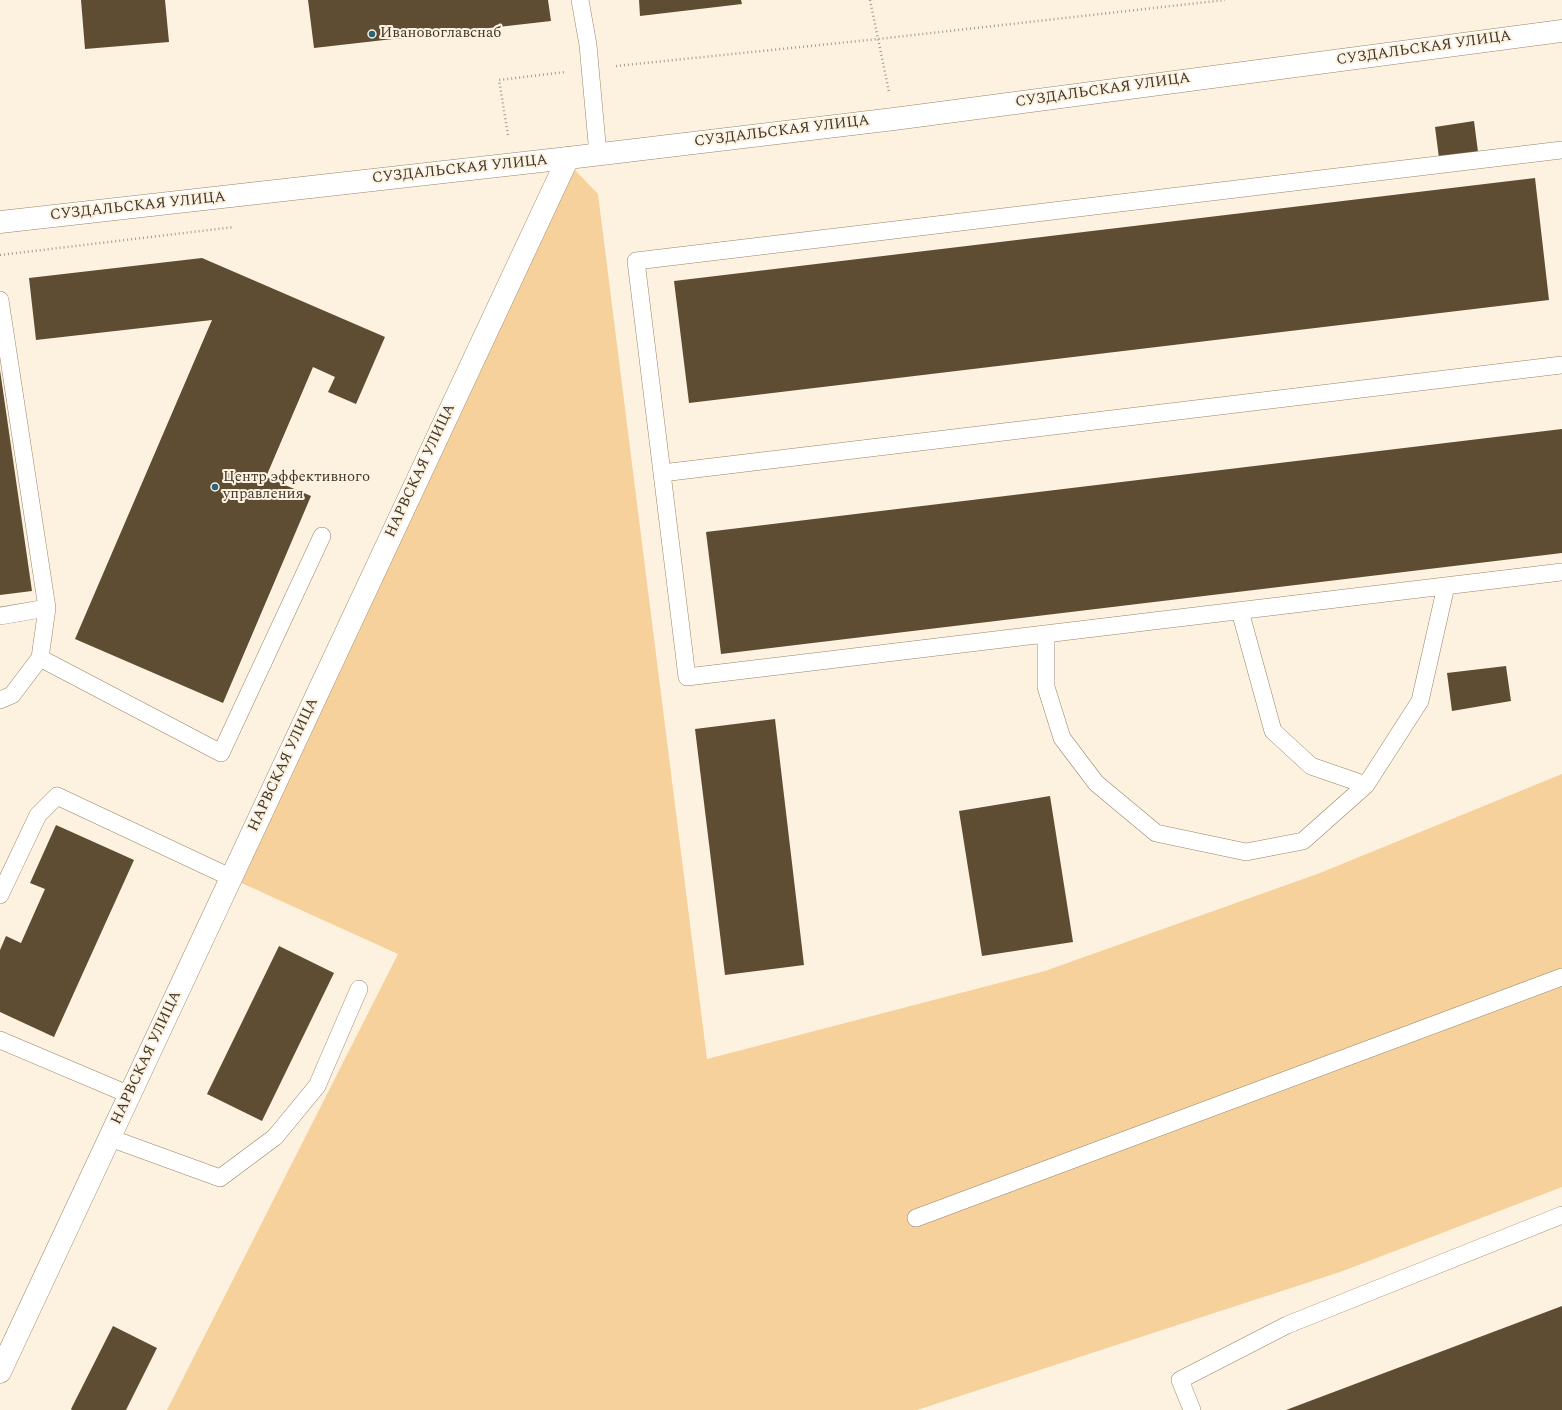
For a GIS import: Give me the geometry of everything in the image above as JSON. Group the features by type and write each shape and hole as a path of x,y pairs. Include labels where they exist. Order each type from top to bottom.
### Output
{"main road":[{"name":"СУЗДАЛЬСКАЯ УЛИЦА","path":"0,222 568,158 894,119 1562,31"},
{"name":"НАРВСКАЯ УЛИЦА","path":"0,1372 568,158"}],"lane":[{"path":"580,0 590,68 598,154"},
{"path":"1562,150 636,261 687,678 1562,572"},
{"path":"0,300 2,334 47,608 40,658 12,695 0,700"},
{"path":"662,473 1562,365"},
{"path":"40,658 221,753 322,536"},
{"path":"1046,634 1046,687 1062,738 1096,783 1156,833 1246,852 1303,841 1366,785 1420,700 1446,586"},
{"path":"0,616 47,608"},
{"path":"1240,611 1272,731 1311,766 1366,785"},
{"path":"0,896 38,815 57,796 232,878"},
{"path":"916,1218 1562,977"},
{"path":"110,1138 220,1178 275,1137 318,1086 359,989"},
{"path":"0,1040 130,1095"},
{"path":"1192,1410 1180,1380 1287,1325 1562,1215"}],"path":[{"path":"870,0 894,119"},
{"path":"513,164 499,80 590,68 878,39 1225,0"}],"shaded area":[{"path":"571,166 598,194 707,1059 1045,971 1320,873 1562,774 1562,1187 1340,1272 917,1410 167,1410 398,954 237,881"}],"building":[{"path":"81,0 165,0 169,42 85,49"},
{"name":"Ивановоглавснаб","path":"308,0 548,0 551,21 314,48"},
{"path":"639,0 741,0 742,4 640,16"},
{"path":"1474,121 1478,152 1439,158 1435,127"},
{"path":"1535,178 1549,300 689,403 674,281"},
{"name":"Центр эффективного управления","path":"202,258 385,337 356,404 328,392 335,377 313,367 266,477 311,496 223,703 75,639 212,320 36,340 29,278"},
{"path":"0,370 32,591 0,595"},
{"path":"1562,429 1562,553 721,654 706,532"},
{"path":"1506,666 1511,701 1452,711 1447,673"},
{"path":"775,719 804,965 725,975 695,729"},
{"path":"1050,796 1073,942 982,956 959,811"},
{"path":"56,825 134,860 54,1037 0,1012 0,950 6,936 21,943 45,889 30,883"},
{"path":"279,946 334,973 262,1121 207,1094"},
{"path":"1562,1306 1562,1410 1286,1410"},
{"path":"113,1326 157,1348 126,1410 72,1410 71,1409"}],"place":[{"name":"Ивановоглавснаб","path":"372,34"},
{"name":"Центр эффективного управления","path":"215,487"}]}
